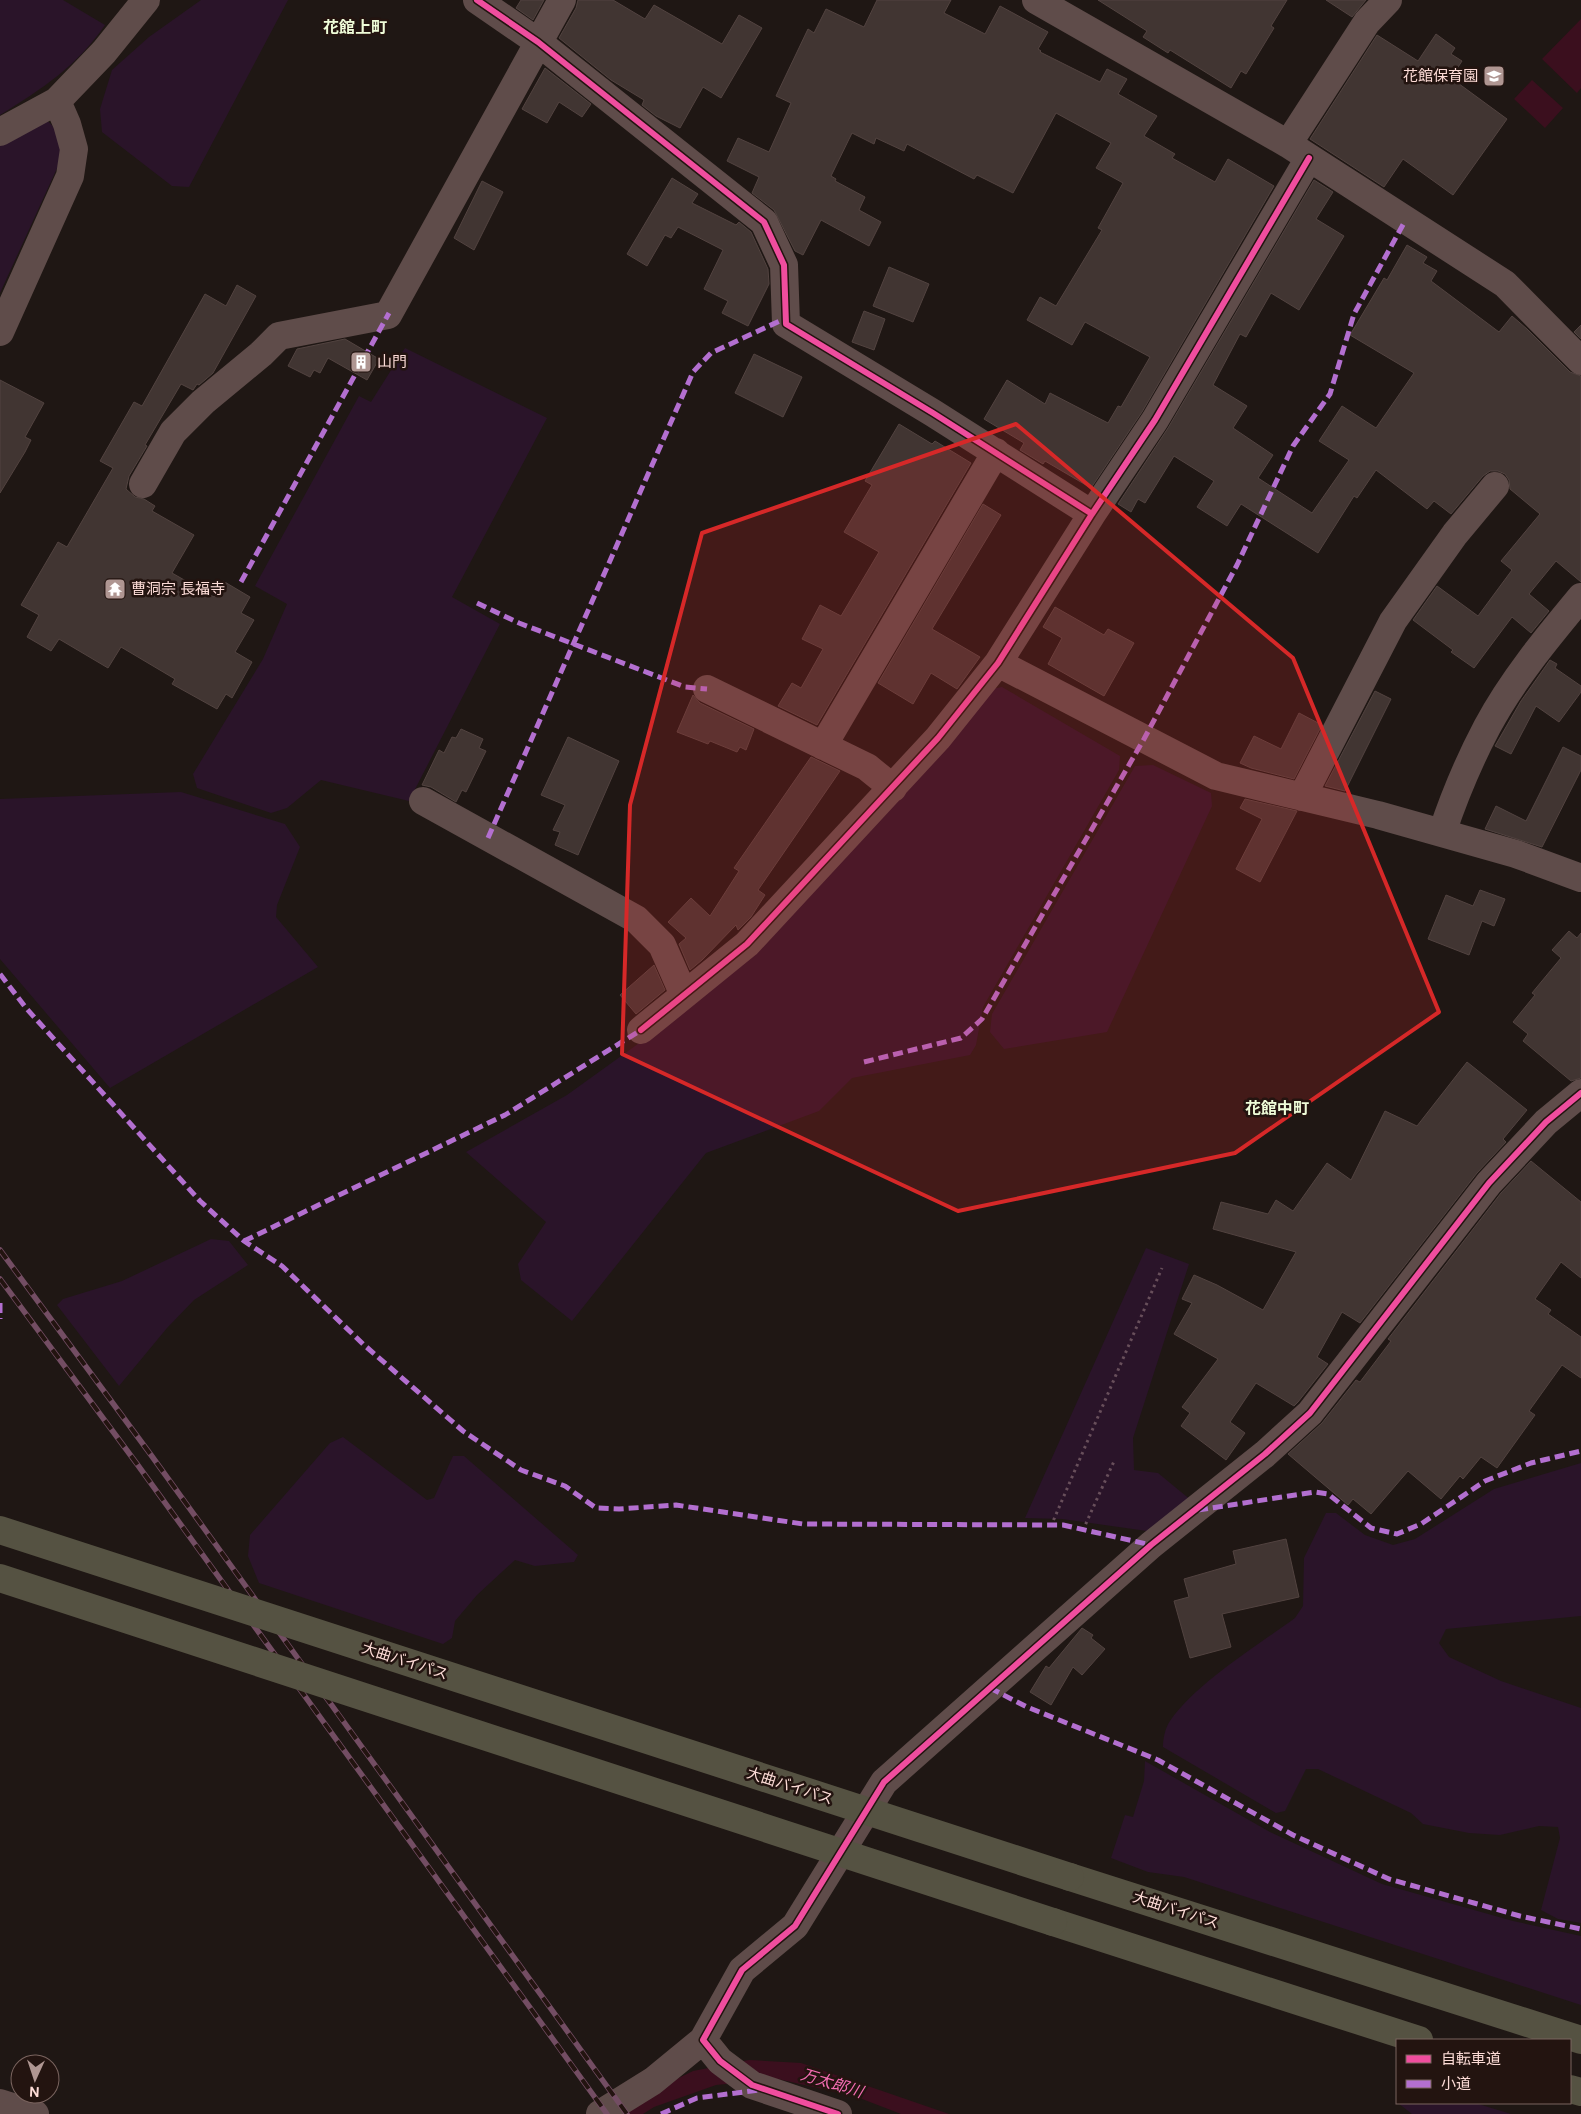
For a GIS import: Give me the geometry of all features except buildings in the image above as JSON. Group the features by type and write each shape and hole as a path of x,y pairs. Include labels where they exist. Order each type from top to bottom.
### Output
{"highway":[{"name":"大曲バイパス","path":"0,1530 1070,1877 1581,2040"},
{"path":"0,1578 1416,2039"}],"street":[{"path":"0,132 57,101 104,52 146,0"},
{"path":"477,0 538,42 764,222 784,265 786,324 996,452 1092,514"},
{"path":"143,484 173,432 203,402 261,354 279,336 388,316 562,0"},
{"path":"1036,0 1298,151 1505,284 1581,361"},
{"path":"641,1030 747,944 894,788 938,738 998,663 1092,514 1155,420 1367,22 1388,0"},
{"path":"0,332 70,176 74,148 67,124 57,101"},
{"path":"823,746 996,452"},
{"path":"1302,797 1393,621 1456,534 1495,486"},
{"path":"1442,833 1456,794 1487,727 1538,649 1581,597"},
{"path":"998,663 1216,776 1442,833 1516,854 1581,878"},
{"path":"707,689 867,767 894,788"},
{"path":"423,801 636,919 662,945 684,995"},
{"path":"600,2114 653,2080 703,2040 742,1970 795,1926 884,1782 1151,1545 1265,1454 1310,1412 1489,1183 1546,1122 1581,1093"},
{"path":"703,2040 720,2061 752,2085 838,2114"},
{"path":"0,2103 35,2114"}],"path":[{"path":"1051,1526 1162,1268"},
{"path":"1083,1530 1115,1459"}],"highlighted area":[{"path":"1016,424 1293,658 1439,1012 1235,1153 958,1211 622,1054 630,805 702,533"}],"shaded area":[{"path":"0,0 63,0 105,25 71,65 30,96 0,115"},
{"path":"201,0 288,0 189,187 172,186 102,132 100,109 112,70 149,37"},
{"path":"45,119 58,134 59,164 0,293 0,144"},
{"path":"405,348 547,418 452,597 500,624 409,801 321,780 287,808 271,813 197,788 193,774 263,659 287,604 255,586 359,396 371,402"},
{"path":"1002,687 1120,756 1119,770 983,1007 976,1045 970,1055 852,1078 819,1111 706,1153 572,1321 521,1280 518,1264 546,1222 466,1152 567,1095 642,1041 992,689"},
{"path":"1153,765 1211,793 1212,806 1107,1032 1004,1049 990,1032 992,1014 1135,766"},
{"path":"181,792 285,824 300,847 277,905 276,917 318,967 110,1088 0,959 0,799"},
{"path":"211,1239 229,1241 248,1265 194,1300 167,1328 119,1386 57,1305 63,1299 122,1281"},
{"path":"1146,1248 1189,1264 1133,1438 1134,1470 1158,1473 1192,1501 1170,1521 1147,1531 1062,1519 1025,1518"},
{"path":"343,1437 427,1500 434,1498 453,1456 464,1456 578,1555 574,1562 535,1566 515,1560 477,1595 455,1621 452,1638 443,1644 259,1583 248,1556 250,1535 330,1443"},
{"path":"1581,1463 1581,1616 1446,1629 1439,1643 1449,1657 1501,1681 1581,1708 1581,1923 1558,1919 1541,1910 1560,1838 1558,1827 1539,1826 1500,1835 1469,1833 1423,1824 1411,1813 1318,1769 1306,1769 1285,1811 1276,1813 1163,1747 1168,1724 1195,1693 1228,1666 1295,1618 1303,1606 1304,1558 1326,1513 1336,1513 1365,1535 1393,1545 1415,1539 1494,1489"},
{"path":"1145,1761 1270,1832 1382,1884 1513,1921 1581,1936 1581,2005 1184,1877 1148,1872 1111,1858 1125,1815 1133,1817 1144,1781"},
{"path":"1399,2104 1478,2104 1511,2114 1412,2114"}],"water":[{"path":"1581,19 1581,88 1577,93 1542,59"},
{"path":"1532,80 1563,108 1545,128 1514,99"},
{"name":"万太郎川","path":"749,2060 801,2063 949,2114 901,2114 857,2097 778,2079 716,2085 654,2107 643,2114 615,2114 638,2098 693,2071"}],"railway":[{"path":"0,1250 151,1455 627,2114"},
{"path":"0,1279 137,1464 607,2114"}],"marked path":[{"path":"864,1062 961,1038 982,1019 1144,739 1237,565 1293,446 1330,394 1354,314 1405,221"},
{"path":"241,582 389,313"},
{"path":"488,838 693,372 711,353 786,318"},
{"path":"477,603 519,623 685,687 707,689"},
{"path":"0,974 26,1008 200,1201 244,1241 282,1266 363,1344 463,1431 521,1470 565,1486 596,1508 619,1509 676,1505 803,1524 1063,1525 1151,1545"},
{"path":"244,1241 505,1115 641,1030"},
{"path":"0,1303 0,1319"},
{"path":"1198,1510 1315,1492 1328,1494 1371,1528 1397,1534 1421,1524 1485,1481 1531,1463 1581,1451"},
{"path":"990,1688 1027,1707 1158,1760 1293,1835 1389,1879 1520,1916 1581,1929"},
{"path":"661,2114 697,2098 759,2090"}],"cycle path":[{"path":"477,0 538,42 764,222 784,265 786,324 933,413 1092,514"},
{"path":"641,1030 747,944 938,738 998,663 1092,514 1155,420 1309,158"},
{"path":"838,2114 752,2085 720,2061 703,2040 742,1970 795,1926 884,1782 1151,1545 1265,1454 1310,1413 1489,1183 1546,1122 1581,1093"}],"place":[{"name":"花館保育園","path":"1494,76"},
{"name":"山門","path":"361,362"},
{"name":"曹洞宗 長福寺","path":"115,589"}],"district":[{"name":"花館上町","path":"355,27"},
{"name":"花館中町","path":"1277,1108"}]}
